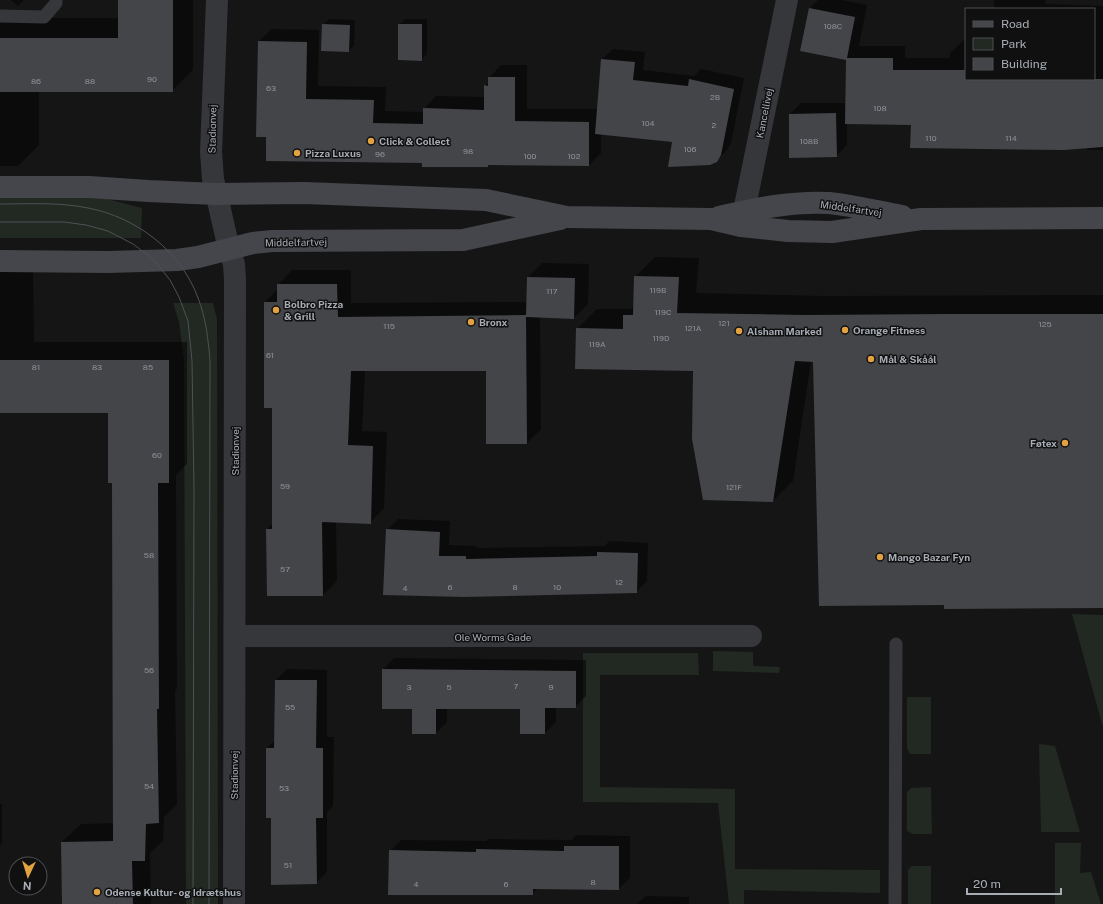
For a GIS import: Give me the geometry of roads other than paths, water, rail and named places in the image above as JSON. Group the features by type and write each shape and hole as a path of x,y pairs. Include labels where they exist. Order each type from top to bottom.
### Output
{"street":[{"name":"Stadionvej","path":"217,0 211,152 213,179 229,250 234,264 235,280 234,904"},
{"name":"Kancellivej","path":"743,218 787,0"},
{"name":"Middelfartvej","path":"0,187 89,187 216,194 305,193 486,200 568,217 743,218 795,203 830,203 921,219"},
{"name":"Middelfartvej","path":"0,261 108,262 176,260 198,257 253,243 272,241 463,240 568,217"},
{"name":"Middelfartvej","path":"743,218 788,231 832,232 921,219 1103,218"},
{"name":"Ole Worms Gade","path":"235,636 751,636"}],"lane":[{"path":"0,16 44,17 56,0"},
{"path":"895,904 896,644"}],"tram line":[{"path":"0,204 77,206 123,219 155,239 168,251 180,265 190,281 201,306 210,360 209,904"},
{"path":"0,222 64,222 86,225 108,231 133,244 154,260 170,280 179,297 188,321 192,361 194,489 193,904"}],"place":[{"name":"Click & Collect","path":"371,141"},
{"name":"Pizza Luxus","path":"297,153"},
{"name":"Bolbro Pizza & Grill","path":"276,310"},
{"name":"Bronx","path":"471,322"},
{"name":"Orange Fitness","path":"845,330"},
{"name":"Alsham Marked","path":"739,331"},
{"name":"Mål & Skåål","path":"871,359"},
{"name":"Føtex","path":"1065,443"},
{"name":"Mango Bazar Fyn","path":"880,557"},
{"name":"Odense Kultur- og Idrætshus","path":"97,892"}]}
